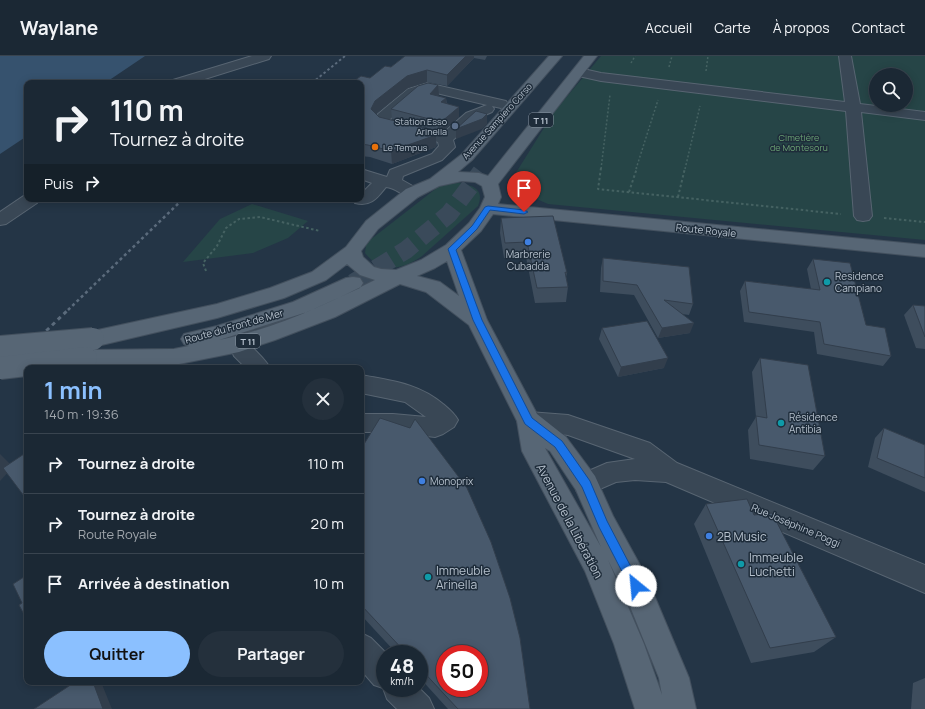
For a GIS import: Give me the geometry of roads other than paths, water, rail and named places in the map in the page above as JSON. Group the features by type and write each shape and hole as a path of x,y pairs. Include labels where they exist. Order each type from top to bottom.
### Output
{"main road":[{"name":"T 11","path":"482,173 571,56"},
{"name":"T 11","path":"501,148 580,56"},
{"name":"T 11","path":"482,173 579,72 591,56"},
{"name":"Avenue Sampiero Corso","path":"433,183 467,157 517,99 558,57"},
{"path":"433,183 448,178 462,176 479,178 482,173"},
{"path":"482,173 493,197 488,208"},
{"name":"Route du Front de Mer","path":"0,368 89,348 163,322 217,311 277,293 319,276 352,251 372,225 412,193 433,183"},
{"name":"Route du Front de Mer","path":"89,348 174,356 239,344 268,335 328,312 398,277 428,264 452,249 475,227 488,208"},
{"name":"Route Royale","path":"488,208 925,251"},
{"name":"Avenue de la Libération","path":"452,249 478,320 529,421 534,451 596,564 629,644 651,709"},
{"name":"Avenue de la Libération","path":"352,251 354,260 367,271 379,276 398,277 433,287 478,320"},
{"name":"Route du Front de Mer","path":"0,347 153,347 218,332 300,307 349,280"},
{"name":"Avenue de la Libération","path":"529,421 558,444 586,484 603,524 636,586 674,678 680,709"}],"street":[{"path":"188,80 265,56"},
{"path":"845,56 853,107 863,216"},
{"path":"579,72 601,77 703,90 925,116"},
{"path":"445,139 386,125 381,120 413,92 427,88 501,104"},
{"path":"445,139 471,116 517,99"},
{"path":"364,198 369,197 396,174 437,156 447,147 445,139"},
{"path":"364,175 387,182 412,193"},
{"path":"0,220 27,202"},
{"path":"239,344 241,350 256,365"},
{"path":"364,385 411,394 432,408 446,420 435,427 393,423 364,423"},
{"name":"Rue Joséphine Poggi","path":"529,421 568,425 642,450 668,471 925,579"},
{"path":"610,440 614,472"},
{"name":"Rue Joséphine Poggi","path":"586,484 602,475 628,469 668,471"},
{"path":"364,651 376,664"},
{"path":"407,697 418,709"}],"water":[{"path":"0,56 145,56 109,80 24,80 24,138 0,154"}],"tunnel":[{"path":"353,283 406,250 449,214 481,172"}],"railway":[{"path":"316,80 345,56"},
{"path":"68,310 180,202"},
{"path":"0,375 69,309"}],"place":[{"name":"Station Esso Arinella","path":"455,126"},
{"name":"Le Tempus","path":"375,147"},
{"name":"Marbrerie Cubadda","path":"528,242"},
{"name":"Residence Campiano","path":"827,282"},
{"name":"Résidence Antibia","path":"781,423"},
{"name":"Monoprix","path":"422,481"},
{"name":"2B Music","path":"709,536"},
{"name":"Immeuble Luchetti","path":"741,564"},
{"name":"Immeuble Arinella","path":"428,577"}],"park label":[{"name":"Cimetière de Montesoru","path":"799,142"}]}
